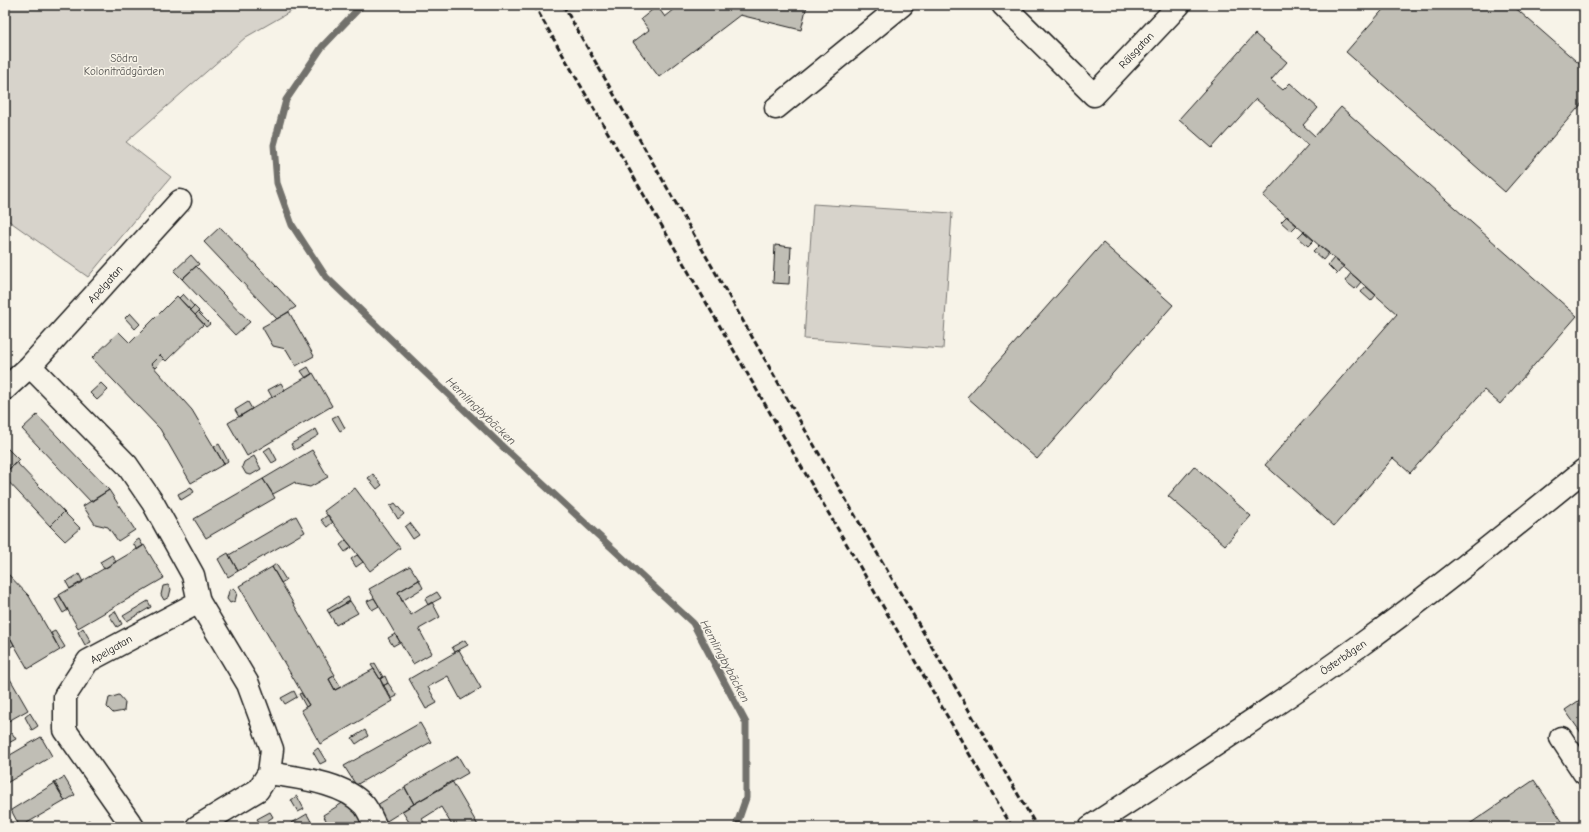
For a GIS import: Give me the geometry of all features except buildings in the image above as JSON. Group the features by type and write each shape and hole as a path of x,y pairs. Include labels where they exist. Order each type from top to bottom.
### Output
{"main road":[{"path":"776,108 902,5"},
{"name":"Rälsgatan","path":"1003,5 1094,95 1179,5"},
{"name":"Apelgatan","path":"5,389 30,366 180,201"},
{"path":"30,366 127,465 153,503 193,575 199,602 248,684 272,749 269,773 258,790 197,827"},
{"name":"Österbågen","path":"1090,827 1221,741 1362,644 1452,576 1584,470"},
{"name":"Apelgatan","path":"133,827 65,730 65,696 88,661 199,602"},
{"path":"1561,738 1584,773"},
{"path":"269,773 317,782 352,795 365,806 376,827"}],"green space":[{"name":"Södra Koloniträdgården","path":"5,5 302,5 246,37 126,142 171,177 88,277 5,218"},
{"path":"813,204 952,213 943,349 804,339"}],"waterway":[{"name":"Hemlingbybäcken","path":"362,5 322,47 286,100 274,145 277,183 292,225 326,277 504,448 693,623 746,723 746,798 736,827"}],"railway":[{"path":"534,5 1012,827"},
{"path":"563,5 800,421 1037,827"}]}
